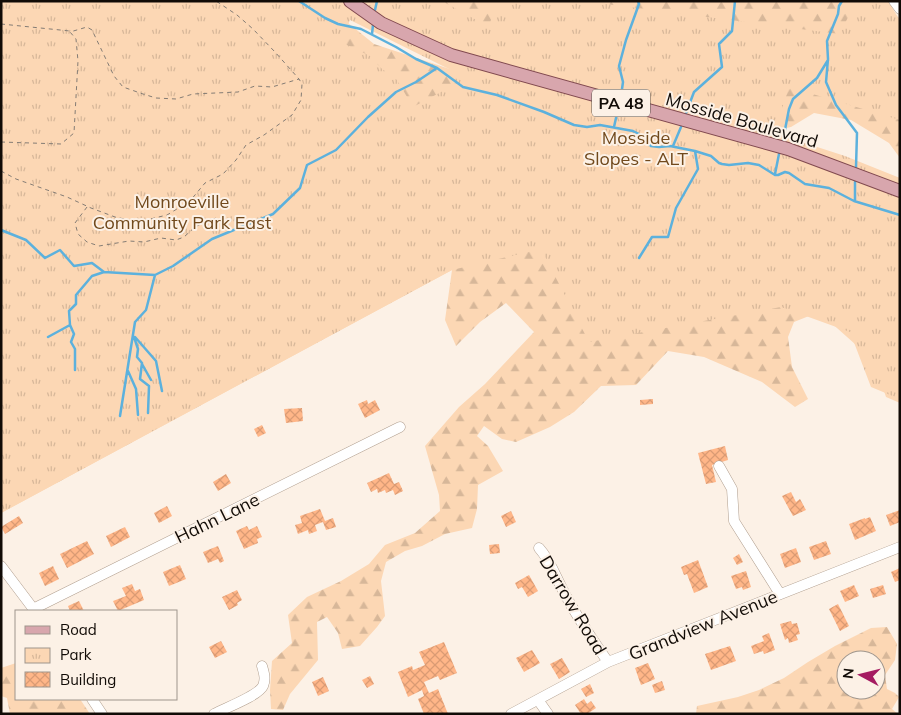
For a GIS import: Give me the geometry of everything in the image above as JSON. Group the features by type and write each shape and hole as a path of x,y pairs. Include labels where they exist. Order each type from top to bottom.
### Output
{"main road":[{"name":"Mosside Boulevard","path":"350,1 381,23 451,55 788,149 900,191"}],"street":[{"path":"894,1 900,9"},
{"name":"Hahn Lane","path":"34,610 400,427"},
{"path":"719,466 732,489 734,521 780,594"},
{"name":"Darrow Road","path":"539,548 546,556 578,617 608,662"},
{"name":"Grandview Avenue","path":"512,714 608,662 900,548"},
{"path":"1,566 34,610"},
{"path":"214,714 260,690 265,679 262,666"},
{"path":"93,700 102,714"},
{"path":"538,700 548,714"}],"path":[{"path":"1,171 16,179 67,197 87,207 115,217 138,222 167,216 190,201 205,183 222,174 236,160 246,145 292,115 300,100 302,84 299,79 253,29 237,15 216,1"},
{"path":"1,24 70,32 87,27 92,30 114,76 123,87 156,98 176,99 193,94 238,92 255,86 272,87 299,79"},
{"path":"1,142 61,144 74,133 78,61 76,39 70,32"},
{"path":"87,207 75,223 78,234 87,242 99,246 129,241 144,242 161,238 176,240 184,237 195,227 216,218"}],"green space":[{"path":"1,1 321,1 374,44 471,76 900,203 900,403 886,397 874,361 819,312 794,322 788,337 792,367 808,399 795,407 762,382 704,357 668,351 636,385 601,386 574,412 550,427 516,442 502,439 484,426 477,436 488,446 503,471 478,485 477,509 472,528 445,534 422,546 405,551 386,562 381,581 385,616 360,646 342,649 338,633 327,617 317,622 318,660 290,694 283,710 271,709 272,661 292,643 288,615 307,597 341,581 369,564 385,545 415,533 440,511 439,495 425,446 459,407 485,384 534,332 506,303 480,322 456,346 445,320 452,270 1,513"},
{"path":"1,1 442,1 489,27 496,1 582,1 839,34 857,1 889,1 897,17 900,19 900,120 789,87 774,133 845,156 900,178 900,399 871,387 850,332 781,307 589,342 541,249 452,270 1,513","holes":["350,20 455,72 454,85 413,107 397,80 381,68 370,56 341,42"]},
{"path":"372,1 887,1 900,20 900,158 889,143 851,120 814,113 791,127 767,132"},
{"path":"887,627 897,644 895,660 886,674 886,650 836,650 836,700 886,700 886,682 887,689 899,697 892,709 898,714 696,714 697,706 738,697 759,690 784,678 835,646 871,628"},
{"path":"15,663 15,700 81,700 90,714 10,714 7,698 1,696 1,668"}],"building":[{"path":"653,399 653,404 640,405 640,400"},
{"path":"367,400 368,404 375,400 380,410 365,418 358,404"},
{"path":"302,408 303,421 286,423 284,409"},
{"path":"262,425 266,433 258,437 254,429"},
{"path":"725,446 728,460 712,465 716,482 706,484 698,453"},
{"path":"389,473 394,484 399,482 403,491 395,495 393,490 386,493 385,490 378,493 377,489 371,492 367,483"},
{"path":"226,474 231,483 218,491 213,482"},
{"path":"791,492 796,502 800,499 806,510 793,516 782,496"},
{"path":"167,506 172,516 159,523 154,513"},
{"path":"320,509 325,521 333,518 336,527 326,530 323,522 315,525 317,531 309,534 308,530 298,534 295,525 302,523 300,516"},
{"path":"900,510 900,522 890,526 886,515"},
{"path":"511,511 516,522 506,527 501,516"},
{"path":"19,516 23,523 5,534 1,527"},
{"path":"870,517 876,531 855,540 849,524"},
{"path":"247,526 249,530 257,526 262,537 257,539 258,543 244,549 236,531"},
{"path":"125,527 130,537 111,547 106,536"},
{"path":"87,541 94,554 67,568 60,554"},
{"path":"826,541 831,554 814,560 809,547"},
{"path":"499,544 500,553 490,554 489,545"},
{"path":"218,546 224,561 220,563 218,559 208,563 203,552"},
{"path":"796,548 801,562 785,568 780,554"},
{"path":"739,554 743,562 737,565 733,558"},
{"path":"698,560 708,587 694,593 687,574 684,575 681,567"},
{"path":"180,565 186,579 169,586 163,572"},
{"path":"53,566 59,579 45,586 39,573"},
{"path":"900,568 900,580 895,582 891,572"},
{"path":"746,571 751,587 743,590 742,587 736,589 731,576"},
{"path":"529,575 538,591 528,597 522,587 518,589 515,583"},
{"path":"132,584 135,591 140,589 144,600 118,610 113,601 126,596 122,588"},
{"path":"854,585 859,596 845,602 840,591"},
{"path":"883,585 886,594 873,598 870,589"},
{"path":"237,590 242,600 237,603 238,605 229,610 222,597"},
{"path":"79,601 84,610 70,610 68,606"},
{"path":"838,604 849,626 840,631 829,609"},
{"path":"791,621 792,624 797,623 800,634 796,635 798,640 789,643 788,638 785,640 780,624"},
{"path":"769,633 775,650 764,654 763,651 754,654 751,646 764,641 762,636"},
{"path":"221,641 227,652 215,658 209,647"},
{"path":"444,642 457,673 440,680 438,676 424,682 429,693 438,689 448,714 424,714 418,699 424,696 422,690 408,697 398,672 412,666 413,670 425,665 419,652"},
{"path":"730,646 736,661 711,670 705,654"},
{"path":"532,650 540,663 524,672 516,658"},
{"path":"562,658 570,672 559,679 550,664"},
{"path":"648,663 655,679 641,685 635,668"},
{"path":"370,676 374,684 367,688 362,680"},
{"path":"323,677 329,691 318,696 312,682"},
{"path":"662,681 665,690 655,693 652,685"},
{"path":"590,684 594,693 586,697 581,689"},
{"path":"584,699 587,704 591,701 596,708 587,714 581,714 575,705"}],"waterway":[{"path":"299,1 325,18 338,24 361,29 416,59 437,68 463,87 497,95 574,125 587,127 600,125 633,131 639,134 651,146 670,146 695,151 711,156 722,164 748,163 759,165 775,175 785,172 789,173 805,184 829,188 854,201 900,215"},
{"path":"375,10 377,1"},
{"path":"621,96 623,82 619,66 639,4 638,1"},
{"path":"686,113 694,92 722,67 719,44 732,31 735,1"},
{"path":"842,1 827,41 826,82 836,105 857,133 856,167"},
{"path":"372,34 373,25"},
{"path":"783,140 789,109 793,99 817,78 828,60"},
{"path":"1,230 26,240 45,258 60,250 74,266 92,263 104,272 155,275 173,266 212,239 273,214 300,188 307,165 336,150 396,92 437,68"},
{"path":"614,127 618,109"},
{"path":"673,146 681,127"},
{"path":"639,258 652,237 668,237 676,208 698,169 695,151"},
{"path":"775,174 779,154"},
{"path":"855,182 855,200"},
{"path":"48,337 70,325 69,311 76,304 76,295 92,276 104,272"},
{"path":"120,416 135,322 146,310 155,275"},
{"path":"70,325 74,334 71,342 75,349 75,370"},
{"path":"134,337 138,349 137,357 142,363 140,379 149,386 148,413"},
{"path":"135,337 156,361 162,391"},
{"path":"142,364 151,380"},
{"path":"128,371 136,389 138,415"}],"park label":[{"name":"Mosside Slopes - ALT","path":"636,147"},
{"name":"Monroeville Community Park East","path":"182,211"}]}
